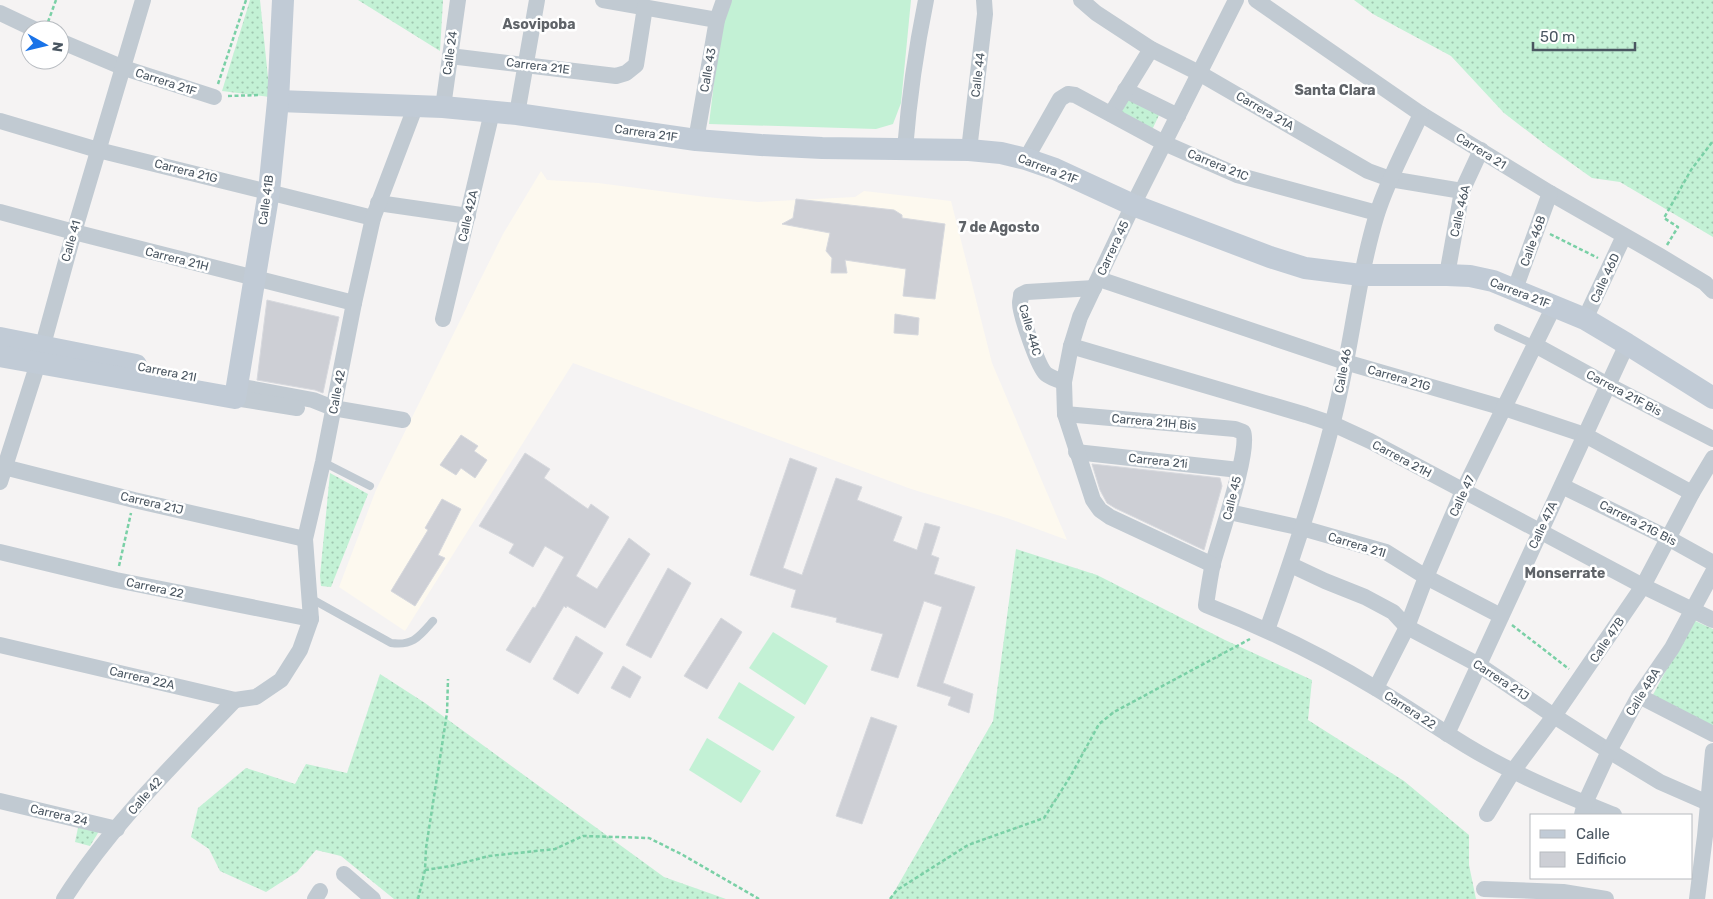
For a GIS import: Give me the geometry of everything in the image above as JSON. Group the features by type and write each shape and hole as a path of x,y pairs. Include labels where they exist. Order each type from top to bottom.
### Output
{"street":[{"name":"Calle 41","path":"2,472 40,355 74,232 143,0"},
{"name":"Calle 41B","path":"236,392 269,191 278,98 283,0"},
{"name":"Calle 24","path":"443,107 458,0"},
{"path":"516,114 537,0"},
{"path":"604,0 717,20"},
{"name":"Calle 43","path":"696,140 717,20 724,0"},
{"path":"905,149 909,101 926,0"},
{"name":"Calle 44","path":"969,150 985,14 984,0"},
{"name":"Carrera 21A","path":"1081,0 1096,13 1151,49 1200,73 1368,172 1390,179 1462,192"},
{"name":"Carrera 45","path":"1213,564 1110,517 1100,510 1093,500 1065,414 1064,382 1071,346 1080,317 1133,205 1236,0"},
{"name":"Carrera 21","path":"1256,0 1421,114 1550,193 1660,256 1713,291"},
{"name":"Carrera 21E","path":"450,56 616,76 626,74 636,65 645,7"},
{"path":"0,13 20,22"},
{"name":"Carrera 21F","path":"70,45 124,68 214,97"},
{"path":"1111,114 1151,49"},
{"path":"1125,90 1178,116"},
{"name":"Carrera 21C","path":"1026,159 1060,100 1068,94 1111,114 1164,143 1237,175 1377,213"},
{"name":"Carrera 21F","path":"278,98 416,105 516,114 696,140 770,146 969,150 1000,153 1026,159 1055,169 1133,205 1270,258 1305,268 1361,275 1470,276 1493,281 1585,319 1713,398"},
{"name":"Calle 42","path":"281,680 300,650 310,619 306,538 324,462 354,303 376,210 416,105"},
{"name":"Calle 42A","path":"443,319 492,112"},
{"name":"Calle 46","path":"1267,630 1291,565 1333,424 1361,275 1377,213 1390,179 1421,114"},
{"name":"Carrera 21G","path":"0,121 98,150 269,191 376,210 468,216"},
{"name":"Calle 46A","path":"1447,275 1462,192 1481,150"},
{"name":"Calle 46B","path":"1516,289 1550,193"},
{"name":"Carrera 21H","path":"0,212 354,303"},
{"name":"Calle 46D","path":"1585,319 1624,236"},
{"name":"Carrera 21G","path":"1096,284 1345,362 1586,434 1692,493"},
{"name":"Calle 44C","path":"1064,382 1052,378 1041,368 1020,304 1021,295 1028,292 1096,284"},
{"name":"Calle 47","path":"1376,688 1407,627 1463,491 1554,306"},
{"name":"Carrera 21I","path":"0,338 40,355"},
{"name":"Calle 47A","path":"1447,734 1627,344"},
{"name":"Carrera 21F Bis","path":"1535,345 1713,439"},
{"name":"Carrera 21H","path":"1071,346 1333,424 1370,441 1643,586 1713,620"},
{"name":"Carrera 21I","path":"0,356 40,355 236,392 311,410 333,408 403,420"},
{"name":"Carrera 21H Bis","path":"1065,414 1235,429 1243,432"},
{"name":"Calle 45","path":"1206,605 1213,564 1229,512 1239,470 1246,437 1243,432"},
{"name":"Carrera 21i","path":"1076,452 1239,470"},
{"name":"Calle 47B","path":"1487,814 1513,771 1580,679 1643,586 1692,493 1711,466"},
{"name":"Carrera 21J","path":"2,472 306,538"},
{"name":"Carrera 21G Bis","path":"1562,486 1668,538 1713,563"},
{"name":"Carrera 21I","path":"1229,512 1302,528 1386,552 1426,577 1501,616"},
{"name":"Carrera 22","path":"0,552 116,580 310,619"},
{"name":"Carrera 21J","path":"1291,565 1386,608 1393,612 1407,627 1479,664 1554,716 1660,782 1708,803"},
{"name":"Calle 48A","path":"1584,809 1609,751 1639,696 1672,648 1713,572"},
{"name":"Carrera 22","path":"1206,605 1267,630 1376,688 1447,734 1584,809 1609,814"},
{"name":"Carrera 22A","path":"0,645 235,700 256,697 281,680"},
{"path":"1639,696 1713,734"},
{"name":"Calle 42","path":"64,899 82,871 143,797 235,700"},
{"path":"1697,899 1699,836 1708,803 1713,751"},
{"name":"Carrera 24","path":"0,801 117,829"},
{"path":"344,874 373,899"},
{"path":"1484,889 1564,890 1606,899"}],"lane":[{"path":"1498,328 1535,345"},
{"path":"324,462 370,486"},
{"path":"310,598 390,643 402,645 414,640 433,621"}],"path":[{"path":"49,20 56,0"},
{"path":"214,97 246,0"},
{"name":"Carrera 21F","path":"214,97 278,98"},
{"path":"1660,256 1678,226 1664,218 1692,170 1713,142"},
{"path":"1537,227 1611,265"},
{"path":"116,580 134,500"},
{"path":"1501,616 1580,679"},
{"path":"890,899 897,890 968,845 1044,818 1070,777 1099,724 1114,712 1267,630"},
{"path":"418,899 425,870 426,848 447,713 448,679"},
{"path":"425,870 451,866 489,856 555,849 583,836 649,838 683,855 759,899"}],"shaded area":[{"path":"541,171 547,180 598,183 758,202 855,197 864,191 951,201 992,363 1067,540 1007,518 911,489 573,363 405,631 339,587 376,490 503,234"}],"green space":[{"path":"250,0 260,0 270,97 222,91"},
{"path":"358,0 443,0 440,51"},
{"path":"727,0 911,0 901,103 893,124 876,129 709,124 722,16"},
{"path":"1354,0 1713,0 1713,237 1620,182 1592,178 1504,113 1451,56 1373,14"},
{"path":"1123,95 1160,113 1152,130 1115,109"},
{"path":"330,473 368,494 331,587 321,586 320,576"},
{"path":"1016,549 1097,575 1225,640 1312,680 1308,720 1404,781 1469,835 1469,865 1476,899 890,899 993,721"},
{"path":"1693,620 1713,629 1713,734 1648,704"},
{"path":"773,632 828,666 805,705 749,668"},
{"path":"380,674 425,703 664,877 726,899 394,899 341,856 316,850 297,872 266,892 220,871 209,849 191,837 198,808 246,768 295,784 306,764 347,773"},
{"path":"739,682 795,717 773,751 718,718"},
{"path":"707,738 761,771 741,803 689,770"},
{"path":"79,823 101,828 90,846 75,842"}],"building":[{"path":"796,199 894,210 902,215 902,218 945,224 935,299 903,296 906,269 845,260 847,273 831,273 832,258 826,251 830,233 782,224 793,218"},
{"path":"267,300 339,317 323,393 257,380"},
{"path":"895,314 919,318 918,335 894,333"},
{"path":"461,435 478,446 474,451 487,460 475,478 461,468 456,475 440,465"},
{"path":"525,453 550,469 544,478 588,509 591,504 609,517 576,576 597,589 629,538 650,554 605,628 564,606 530,663 506,650 533,607 535,608 564,557 545,546 533,567 509,553 514,544 479,526"},
{"path":"790,458 817,468 783,568 802,575 836,478 862,487 857,500 902,517 893,541 917,550 925,523 940,527 931,555 939,558 934,574 975,587 943,683 973,694 969,713 948,705 951,697 917,686 942,607 924,601 898,678 871,670 883,634 836,622 837,618 791,607 796,590 750,575"},
{"path":"1092,464 1220,478 1222,486 1204,550 1107,503 1100,490"},
{"path":"442,499 461,509 438,555 445,558 415,606 391,591 428,530 425,528"},
{"path":"668,568 691,583 651,658 626,645"},
{"path":"721,618 742,632 707,689 684,676"},
{"path":"576,636 603,653 578,694 553,679"},
{"path":"623,666 641,677 630,698 611,688"},
{"path":"871,717 897,726 862,824 836,816"}],"district":[{"name":"Asovipoba","path":"539,24"},
{"name":"Santa Clara","path":"1335,90"},
{"name":"7 de Agosto","path":"999,227"},
{"name":"Monserrate","path":"1565,573"}]}
